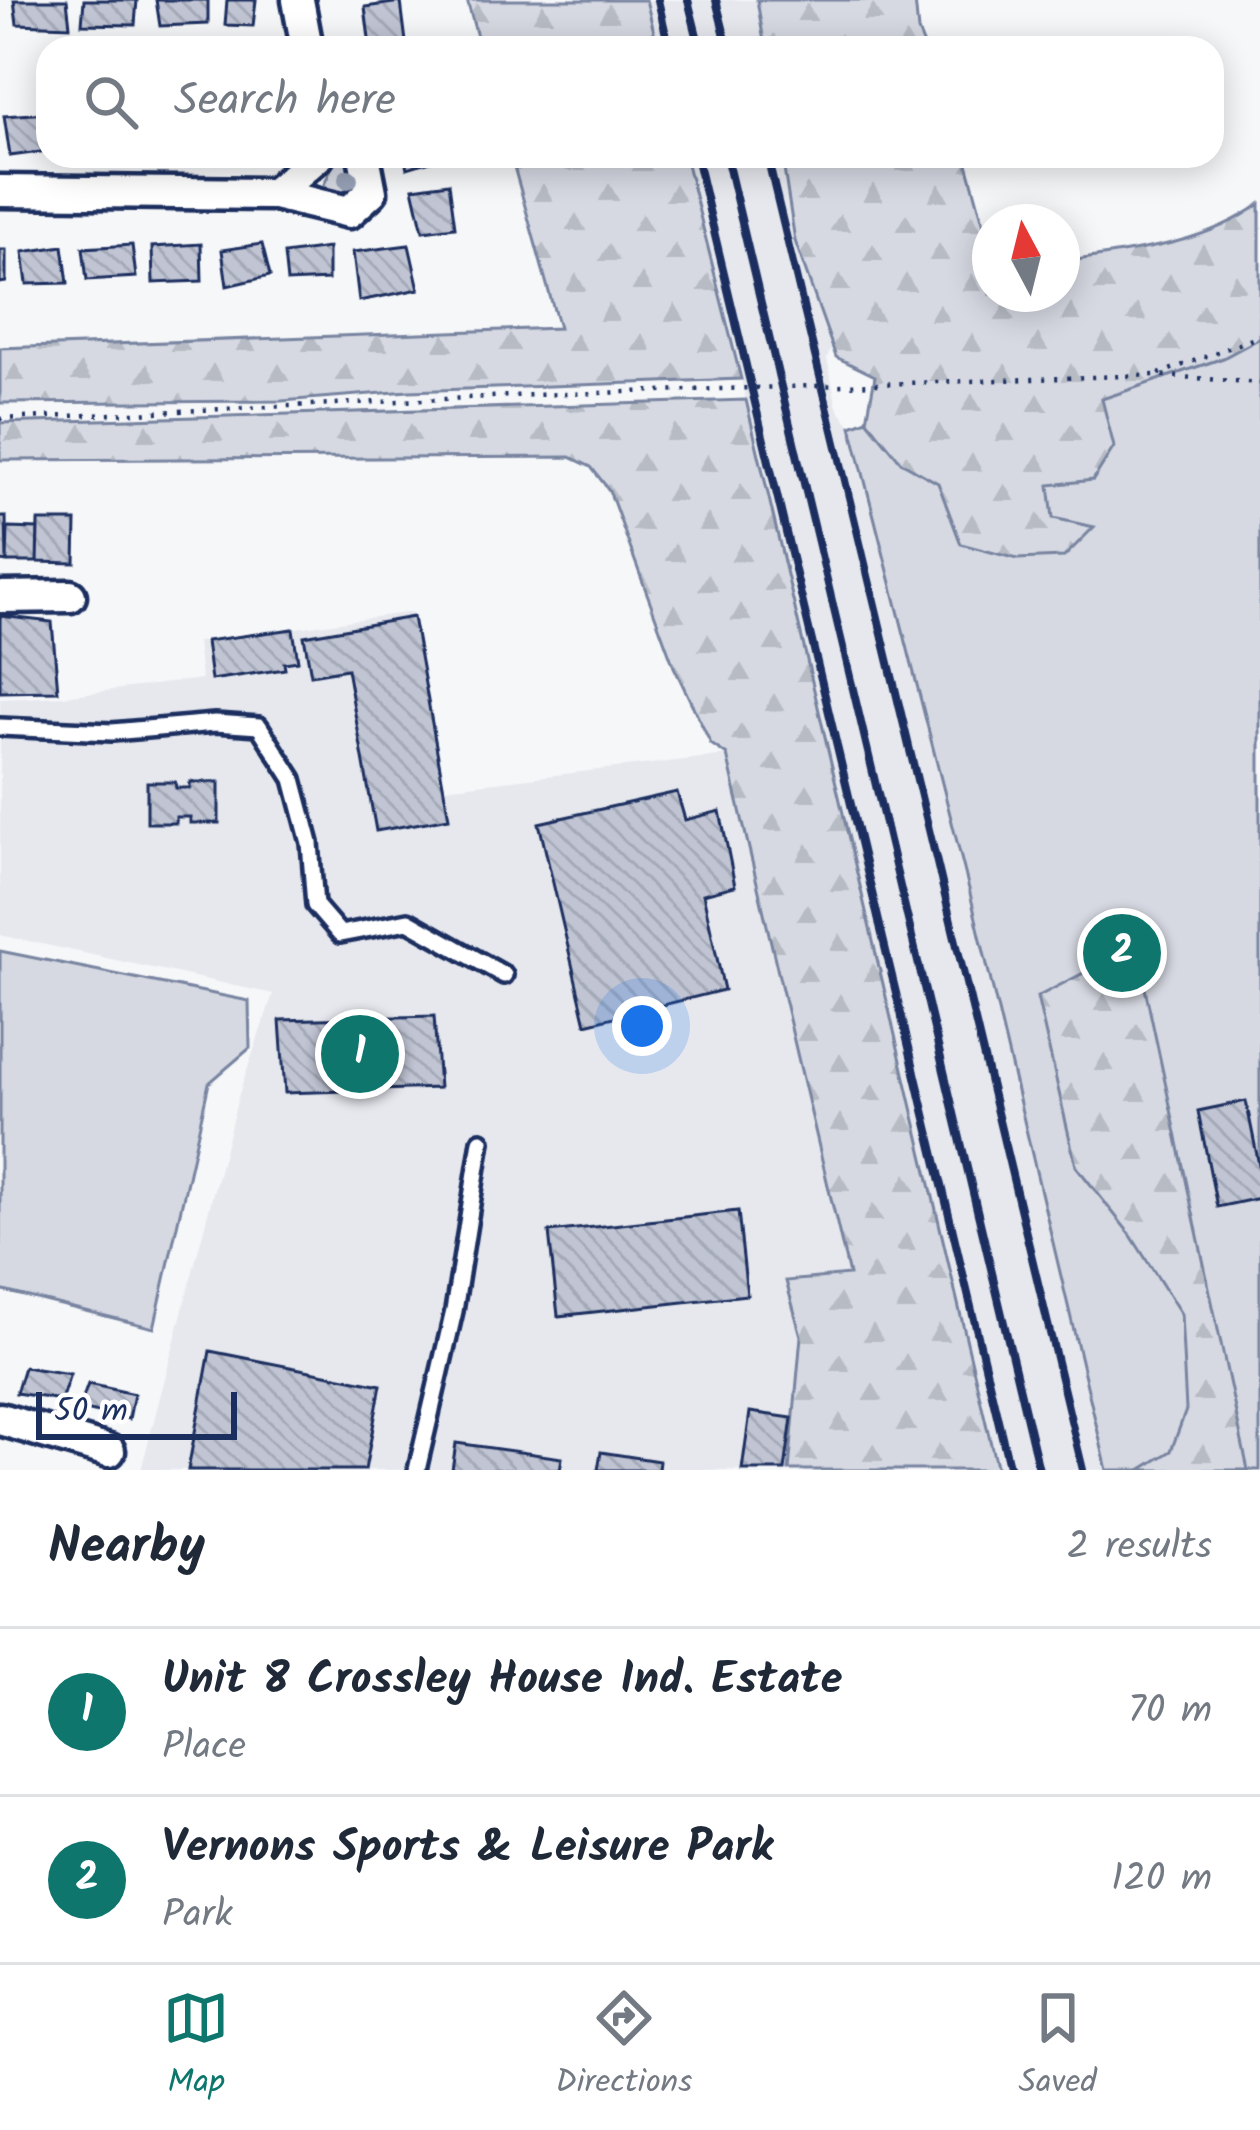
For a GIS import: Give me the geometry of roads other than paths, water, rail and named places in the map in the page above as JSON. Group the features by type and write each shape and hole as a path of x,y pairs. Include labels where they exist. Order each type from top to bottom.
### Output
{"street":[{"path":"298,0 305,36"},
{"path":"274,194 303,168"},
{"path":"0,191 274,194 349,212 371,192 366,168"},
{"path":"0,597 70,596"},
{"path":"0,1419 109,1451"}],"lane":[{"path":"0,727 112,732 215,723 259,726 293,779 310,843 315,905 340,934 408,921 504,974"},
{"path":"417,1470 454,1311 482,1141"}],"railway":[{"path":"658,0 666,36"},
{"path":"688,0 697,36"},
{"path":"716,0 725,36"},
{"path":"699,168 1010,1470"},
{"path":"729,168 1039,1470"},
{"path":"770,168 1083,1470"}],"place":[{"name":"Vernons Sports & Leisure Park","path":"1122,953"},
{"name":"Unit 8 Crossley House Ind. Estate","path":"360,1054"}]}
